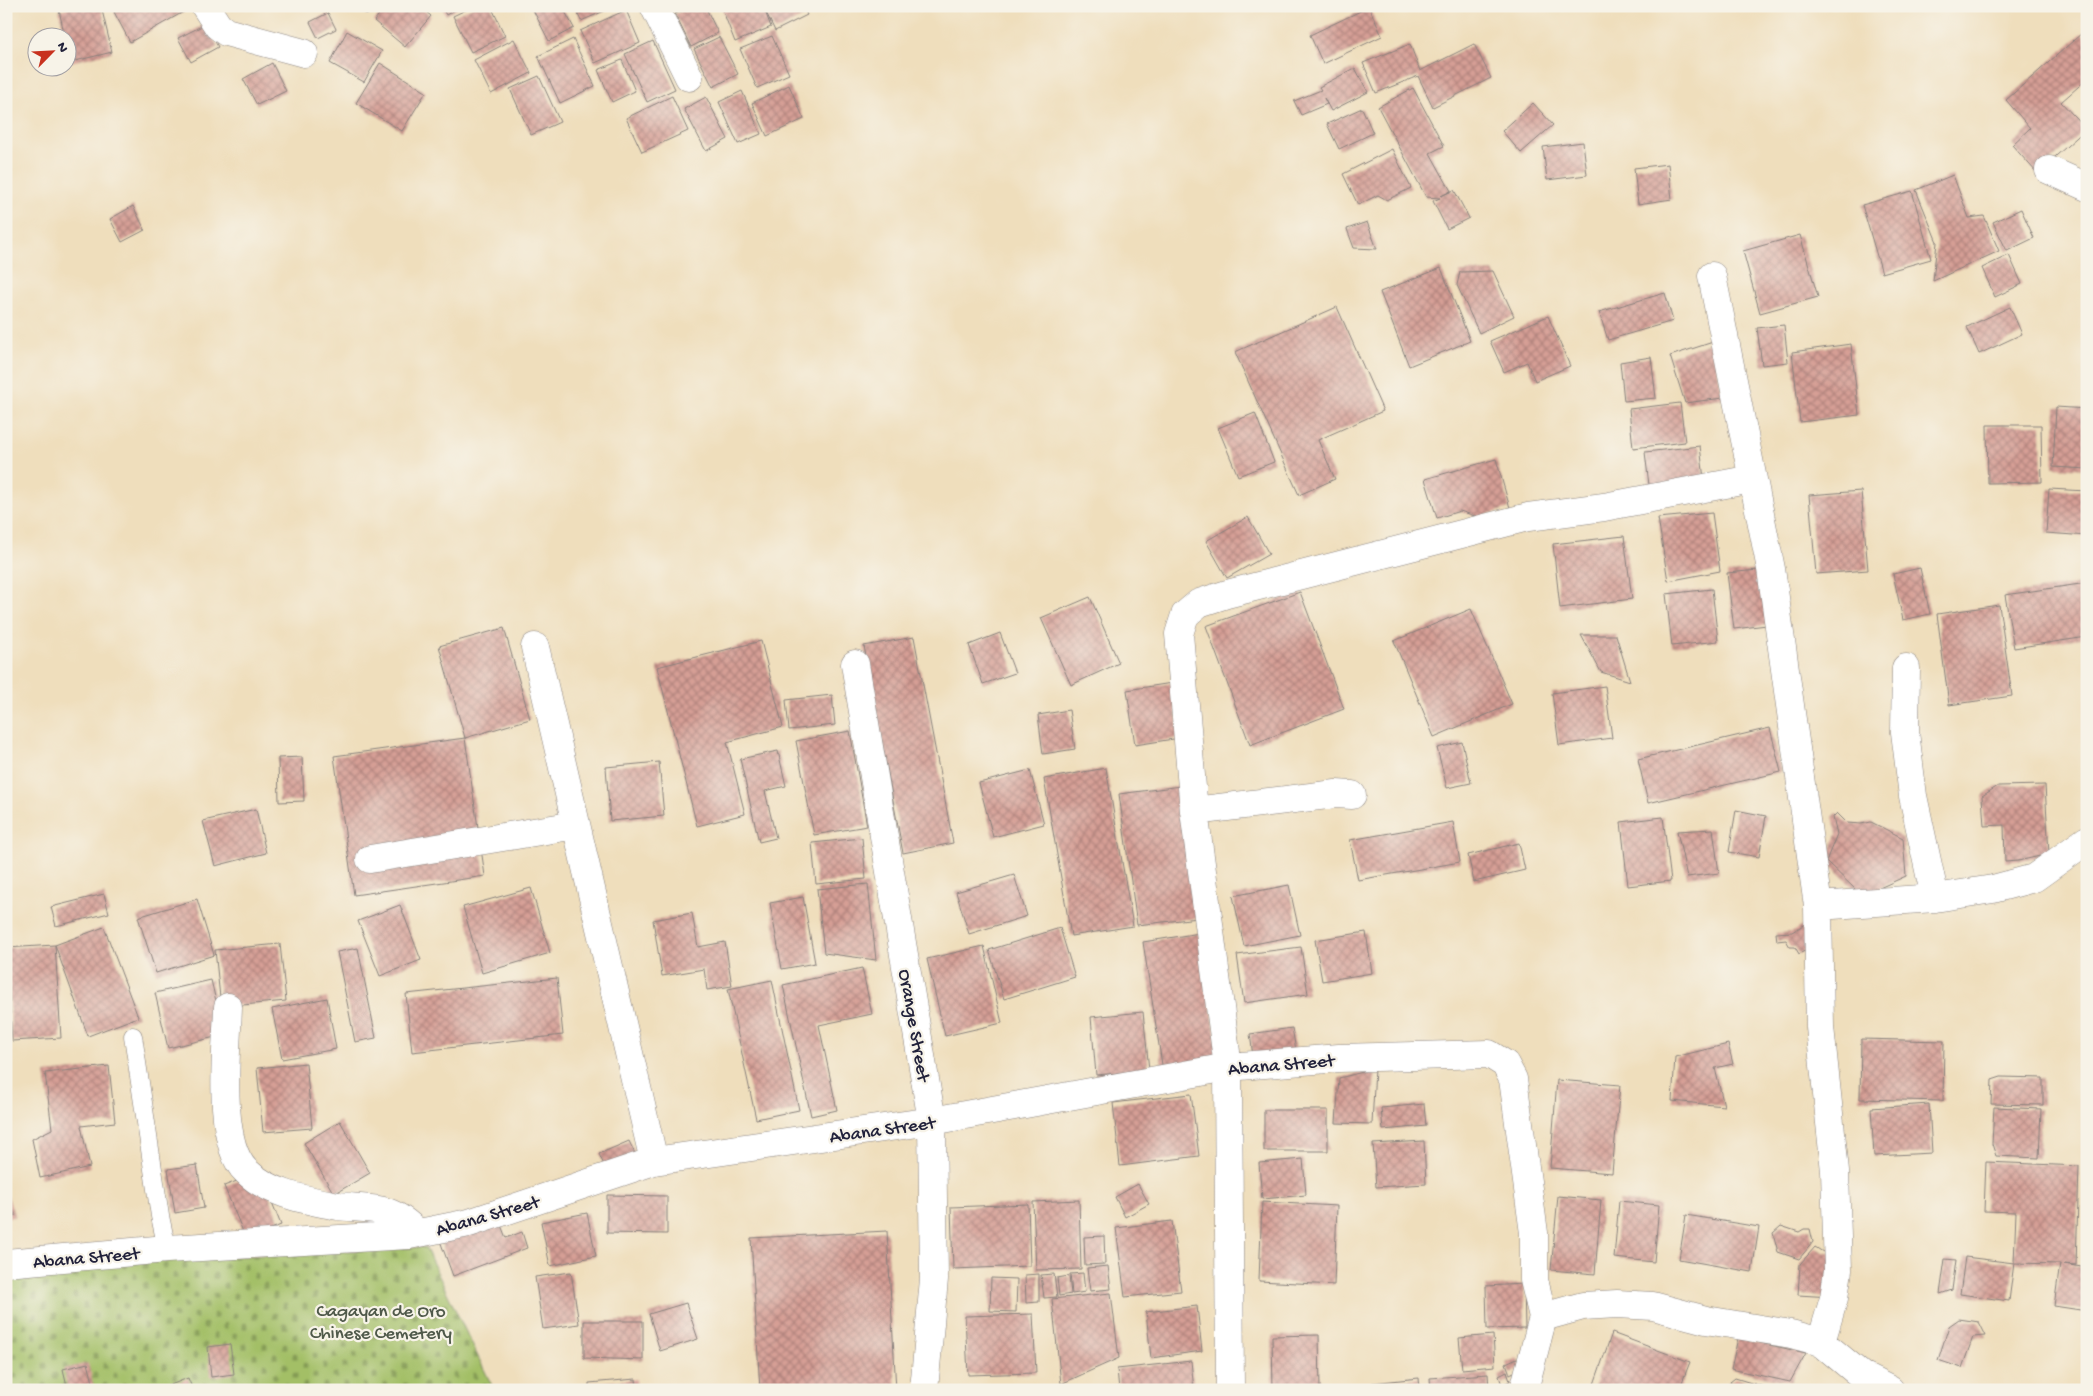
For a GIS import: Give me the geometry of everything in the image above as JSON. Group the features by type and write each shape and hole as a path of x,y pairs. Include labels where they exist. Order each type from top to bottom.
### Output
{"street":[{"path":"206,6 218,26 226,32 304,53"},
{"path":"654,6 689,77"},
{"path":"2049,170 2087,187"},
{"path":"1712,276 1771,570 1818,906 1820,1027 1835,1170 1838,1270 1834,1298 1820,1342"},
{"path":"1230,1390 1228,1067 1194,811 1179,634 1185,616 1199,603 1528,517 1604,507 1752,479"},
{"path":"535,647 654,1162"},
{"name":"Orange Street","path":"855,664 932,1121 934,1279 924,1390"},
{"path":"1906,668 1905,732 1913,796 1935,898"},
{"path":"1194,811 1336,794 1352,795"},
{"path":"370,859 576,825"},
{"path":"1818,906 1935,898 1994,890 2034,878 2087,840"},
{"path":"228,1007 225,1105 228,1130 236,1156 245,1171 262,1184 306,1200 386,1212 401,1218 418,1233"},
{"name":"Abana Street","path":"6,1263 167,1249 409,1236 469,1223 654,1162 932,1121 1228,1067 1339,1058 1422,1054 1489,1054 1505,1064 1513,1078 1534,1233 1534,1280 1543,1317"},
{"path":"1524,1390 1543,1317 1583,1306 1617,1304 1653,1306 1706,1320 1791,1334 1820,1342 1862,1376 1890,1390"}],"lane":[{"path":"133,1036 160,1216 167,1249"}],"green space":[{"name":"Cagayan de Oro Chinese Cemetery","path":"425,1247 494,1390 6,1390 6,1274 166,1260"}],"building":[{"path":"75,6 101,6 112,52 78,60 78,28 63,28 59,10"},
{"path":"124,6 194,6 130,42 114,12"},
{"path":"358,6 376,6 367,15"},
{"path":"386,6 419,6 431,16 405,47 374,21"},
{"path":"441,6 462,6 446,15"},
{"path":"474,6 491,6 505,36 471,52 453,16"},
{"path":"531,6 562,6 574,28 549,41"},
{"path":"574,6 616,6 581,21"},
{"path":"693,6 705,6 718,33 691,47 675,14"},
{"path":"721,6 763,6 771,27 735,42"},
{"path":"763,6 803,6 807,15 775,31"},
{"path":"1369,7 1382,36 1323,64 1310,35"},
{"path":"626,10 640,43 595,63 580,31"},
{"path":"328,13 336,29 318,38 310,22"},
{"path":"206,24 218,47 191,62 178,38"},
{"path":"347,31 382,51 364,82 330,63"},
{"path":"2082,33 2087,39 2087,79 2061,102 2086,129 2037,173 2012,145 2030,128 2006,100"},
{"path":"772,36 789,74 757,88 740,49"},
{"path":"719,37 738,74 713,87 694,49"},
{"path":"514,39 531,73 491,94 474,60"},
{"path":"573,39 595,86 560,103 538,56"},
{"path":"653,41 675,89 647,102 625,54"},
{"path":"1410,44 1420,71 1474,44 1491,78 1433,107 1418,76 1376,93 1363,63"},
{"path":"622,60 635,91 612,102 598,70"},
{"path":"272,63 286,91 257,105 243,79"},
{"path":"380,63 426,92 402,131 356,103"},
{"path":"1355,68 1368,92 1331,111 1324,98 1327,104 1301,115 1294,101 1321,90 1319,87"},
{"path":"539,76 560,122 531,135 510,89"},
{"path":"789,85 804,119 767,136 752,103"},
{"path":"1413,88 1444,146 1430,153 1451,191 1441,196 1454,190 1469,218 1447,229 1433,201 1440,198 1426,197 1378,107"},
{"path":"742,91 761,134 738,144 719,102"},
{"path":"672,96 688,131 642,152 626,118"},
{"path":"706,97 728,139 706,151 684,109"},
{"path":"1533,103 1553,125 1521,153 1502,131"},
{"path":"1362,108 1373,133 1339,149 1327,124"},
{"path":"1583,142 1587,175 1547,180 1543,147"},
{"path":"1392,149 1411,188 1387,200 1378,195 1358,205 1343,174"},
{"path":"1668,164 1672,199 1638,204 1634,168"},
{"path":"1953,175 1969,218 1984,216 1999,251 1933,281 1937,242 1916,190"},
{"path":"1912,191 1931,259 1882,273 1862,205"},
{"path":"133,206 145,230 122,242 110,219"},
{"path":"2021,209 2034,238 2007,251 1993,222"},
{"path":"1367,222 1377,249 1354,248 1347,229"},
{"path":"1800,235 1818,297 1760,313 1743,251"},
{"path":"2009,255 2022,284 1995,297 1982,268"},
{"path":"1441,268 1470,341 1409,366 1380,292"},
{"path":"1493,271 1514,316 1479,333 1457,285 1460,272"},
{"path":"1665,293 1673,321 1608,340 1599,312"},
{"path":"1337,307 1383,411 1318,440 1335,479 1299,495 1235,352"},
{"path":"2010,307 2022,334 1979,354 1967,327"},
{"path":"1548,316 1570,366 1535,381 1527,362 1504,372 1490,341"},
{"path":"1784,325 1788,362 1762,365 1757,328"},
{"path":"1713,342 1723,398 1685,403 1670,356"},
{"path":"1851,344 1859,415 1800,422 1792,352"},
{"path":"1651,357 1656,398 1624,401 1620,362"},
{"path":"1680,403 1685,442 1633,448 1629,409"},
{"path":"2056,407 2087,409 2087,469 2053,467"},
{"path":"1255,413 1274,462 1238,476 1218,428"},
{"path":"1987,425 2041,425 2042,482 1988,483"},
{"path":"1700,446 1704,479 1649,485 1645,452"},
{"path":"1496,459 1510,508 1478,517 1460,511 1437,518 1425,479"},
{"path":"2049,489 2087,491 2087,536 2046,533"},
{"path":"1861,491 1868,570 1816,574 1809,495"},
{"path":"1712,513 1720,571 1668,581 1658,518"},
{"path":"1248,517 1269,554 1227,578 1206,541"},
{"path":"1624,536 1632,599 1560,608 1553,544"},
{"path":"1920,568 1930,614 1903,620 1893,574"},
{"path":"1769,569 1775,624 1734,629 1727,573"},
{"path":"2087,583 2087,637 2014,648 2005,595"},
{"path":"1712,589 1718,641 1672,646 1666,594"},
{"path":"1300,592 1344,709 1250,745 1206,626"},
{"path":"1090,597 1119,663 1071,685 1041,618"},
{"path":"1999,605 2012,696 1949,705 1937,614"},
{"path":"1471,609 1512,704 1434,737 1394,641"},
{"path":"504,628 530,719 465,738 439,646"},
{"path":"1000,633 1015,673 983,684 969,645"},
{"path":"1581,635 1616,635 1630,681 1601,672"},
{"path":"914,637 953,843 903,853 864,646"},
{"path":"761,641 783,727 727,742 745,814 697,826 657,667"},
{"path":"1172,683 1180,738 1135,745 1127,690"},
{"path":"1605,686 1612,738 1559,745 1552,693"},
{"path":"832,695 835,725 789,730 786,700"},
{"path":"1069,710 1075,749 1043,754 1038,715"},
{"path":"1770,728 1781,772 1648,803 1638,759"},
{"path":"850,731 867,826 814,835 796,741"},
{"path":"465,738 485,876 354,895 334,756"},
{"path":"1462,742 1471,783 1447,788 1437,748"},
{"path":"778,751 786,786 765,791 776,838 759,842 740,759"},
{"path":"302,757 304,801 279,802 278,758"},
{"path":"659,762 664,816 610,821 606,767"},
{"path":"1106,768 1133,926 1071,936 1044,779"},
{"path":"1030,770 1044,824 993,837 979,783"},
{"path":"2045,785 2049,854 2005,862 2004,825 1984,826 1982,796 1998,786"},
{"path":"1181,786 1198,918 1137,925 1119,794"},
{"path":"256,809 266,853 215,866 203,821"},
{"path":"1736,810 1766,816 1759,857 1729,852"},
{"path":"1837,813 1847,823 1861,824 1871,822 1903,838 1906,876 1875,890 1858,892 1826,861 1837,834 1833,817"},
{"path":"1663,817 1671,881 1628,886 1621,822"},
{"path":"1453,822 1460,862 1358,880 1350,840"},
{"path":"1713,829 1719,873 1687,877 1677,831"},
{"path":"862,838 866,879 816,884 812,843"},
{"path":"1519,843 1525,870 1474,882 1468,855"},
{"path":"1014,875 1027,916 969,934 956,892"},
{"path":"868,884 876,960 824,953 817,889"},
{"path":"1289,885 1300,935 1244,946 1233,896"},
{"path":"531,888 550,953 482,973 463,907"},
{"path":"104,894 109,913 56,926 51,907"},
{"path":"803,897 815,963 782,969 770,903"},
{"path":"197,899 214,955 156,973 138,917"},
{"path":"400,905 421,960 380,976 358,921"},
{"path":"692,913 698,947 725,942 732,986 707,990 704,969 662,976 653,920"},
{"path":"1805,924 1812,947 1799,954 1795,947 1790,947 1786,940 1777,941 1776,933 1792,932"},
{"path":"104,927 138,1017 88,1036 55,945"},
{"path":"1060,928 1075,977 1004,999 989,950"},
{"path":"1366,932 1372,973 1322,981 1315,940"},
{"path":"1200,933 1220,1062 1163,1071 1143,942"},
{"path":"280,944 286,1001 221,1007 215,950"},
{"path":"55,945 61,1038 12,1041 6,948"},
{"path":"984,946 1002,1023 945,1036 927,959"},
{"path":"1301,947 1308,994 1244,1003 1237,955"},
{"path":"358,948 376,1038 355,1042 337,952"},
{"path":"862,968 872,1014 819,1025 837,1110 811,1116 783,985"},
{"path":"557,978 563,1035 412,1052 406,994"},
{"path":"211,980 224,1035 168,1048 155,993"},
{"path":"772,980 799,1110 756,1119 728,989"},
{"path":"327,998 336,1049 282,1059 272,1009"},
{"path":"1143,1012 1149,1070 1096,1075 1091,1017"},
{"path":"1292,1028 1297,1056 1254,1063 1250,1034"},
{"path":"1861,1039 1944,1041 1943,1101 1860,1099"},
{"path":"1728,1044 1733,1064 1715,1068 1724,1106 1672,1101 1675,1057"},
{"path":"306,1063 312,1128 263,1132 257,1068"},
{"path":"109,1066 115,1122 81,1126 90,1167 40,1178 32,1139 52,1129 45,1073"},
{"path":"1375,1069 1372,1124 1336,1123 1339,1078"},
{"path":"2001,1077 2043,1078 2043,1105 1991,1104 1992,1080"},
{"path":"1557,1080 1620,1085 1612,1173 1550,1168"},
{"path":"1191,1094 1199,1156 1120,1166 1113,1103"},
{"path":"1424,1104 1426,1126 1383,1130 1381,1108"},
{"path":"1929,1104 1932,1153 1874,1156 1871,1108"},
{"path":"1994,1107 2041,1109 2039,1158 1996,1156 1992,1144"},
{"path":"1264,1110 1328,1110 1328,1151 1264,1151"},
{"path":"340,1121 370,1173 334,1194 304,1143"},
{"path":"629,1141 639,1162 609,1176 599,1154"},
{"path":"1424,1141 1426,1184 1376,1187 1373,1144"},
{"path":"1303,1159 1306,1195 1262,1199 1259,1163"},
{"path":"1986,1162 2079,1166 2076,1265 2064,1264 2087,1268 2087,1311 2054,1306 2060,1264 2014,1263 2016,1212 1984,1211"},
{"path":"197,1165 204,1208 175,1213 168,1169"},
{"path":"260,1172 281,1225 246,1239 224,1186"},
{"path":"1138,1184 1149,1204 1125,1217 1115,1197"},
{"path":"6,1192 15,1216 6,1219"},
{"path":"607,1195 667,1196 667,1234 607,1233"},
{"path":"1558,1196 1601,1200 1595,1274 1551,1270"},
{"path":"1079,1200 1081,1269 1036,1270 1033,1202"},
{"path":"1619,1201 1659,1205 1654,1262 1614,1258"},
{"path":"1262,1202 1337,1206 1334,1285 1259,1281"},
{"path":"1028,1204 1030,1266 953,1269 951,1207"},
{"path":"587,1213 596,1256 550,1266 541,1222"},
{"path":"497,1215 506,1238 522,1232 527,1248 453,1276 439,1238"},
{"path":"1686,1215 1759,1227 1752,1272 1679,1259"},
{"path":"1172,1221 1181,1291 1125,1297 1116,1228"},
{"path":"1781,1226 1799,1232 1804,1229 1810,1229 1813,1242 1799,1259 1778,1252 1773,1233"},
{"path":"887,1231 896,1390 760,1390 751,1238"},
{"path":"1104,1236 1105,1264 1085,1265 1084,1237"},
{"path":"1815,1247 1823,1252 1834,1252 1831,1297 1798,1295 1800,1264"},
{"path":"1965,1257 2014,1263 2009,1301 1960,1294"},
{"path":"1945,1259 1956,1260 1952,1290 1940,1294"},
{"path":"1108,1266 1111,1289 1090,1291 1087,1268"},
{"path":"571,1272 579,1324 543,1329 535,1277"},
{"path":"1083,1273 1085,1292 1072,1294 1070,1274"},
{"path":"1039,1274 1039,1302 1026,1303 1025,1275"},
{"path":"1054,1274 1057,1297 1044,1298 1041,1275"},
{"path":"1069,1276 1071,1294 1059,1296 1057,1278"},
{"path":"991,1278 1017,1279 1016,1312 990,1311"},
{"path":"1524,1284 1525,1328 1487,1329 1486,1286"},
{"path":"1111,1293 1119,1358 1061,1384 1052,1299"},
{"path":"686,1303 698,1339 660,1351 649,1314"},
{"path":"1197,1306 1202,1351 1151,1358 1146,1312"},
{"path":"1033,1314 1036,1373 968,1375 965,1316"},
{"path":"1959,1319 1979,1322 1986,1336 1973,1337 1962,1368 1938,1360 1949,1326"},
{"path":"584,1321 643,1321 643,1360 584,1358"},
{"path":"1612,1333 1690,1362 1679,1390 1592,1390"},
{"path":"1319,1335 1320,1390 1273,1390 1272,1336"},
{"path":"1493,1335 1495,1366 1462,1369 1459,1338"},
{"path":"1738,1338 1806,1353 1790,1382 1731,1369"},
{"path":"230,1344 234,1374 211,1377 208,1347"},
{"path":"1517,1358 1522,1368 1510,1374 1506,1363"},
{"path":"1191,1361 1194,1390 1119,1390 1117,1369"},
{"path":"88,1363 95,1390 68,1390 63,1369"},
{"path":"1507,1372 1510,1381 1502,1385 1499,1376"},
{"path":"1488,1374 1489,1390 1431,1390 1430,1378"},
{"path":"188,1378 193,1390 158,1390"},
{"path":"1419,1378 1420,1390 1373,1390 1372,1383"},
{"path":"1735,1378 1771,1389 1771,1390 1720,1390"},
{"path":"636,1379 637,1390 589,1390 589,1383"},
{"path":"1841,1384 1854,1390 1831,1390"}]}
